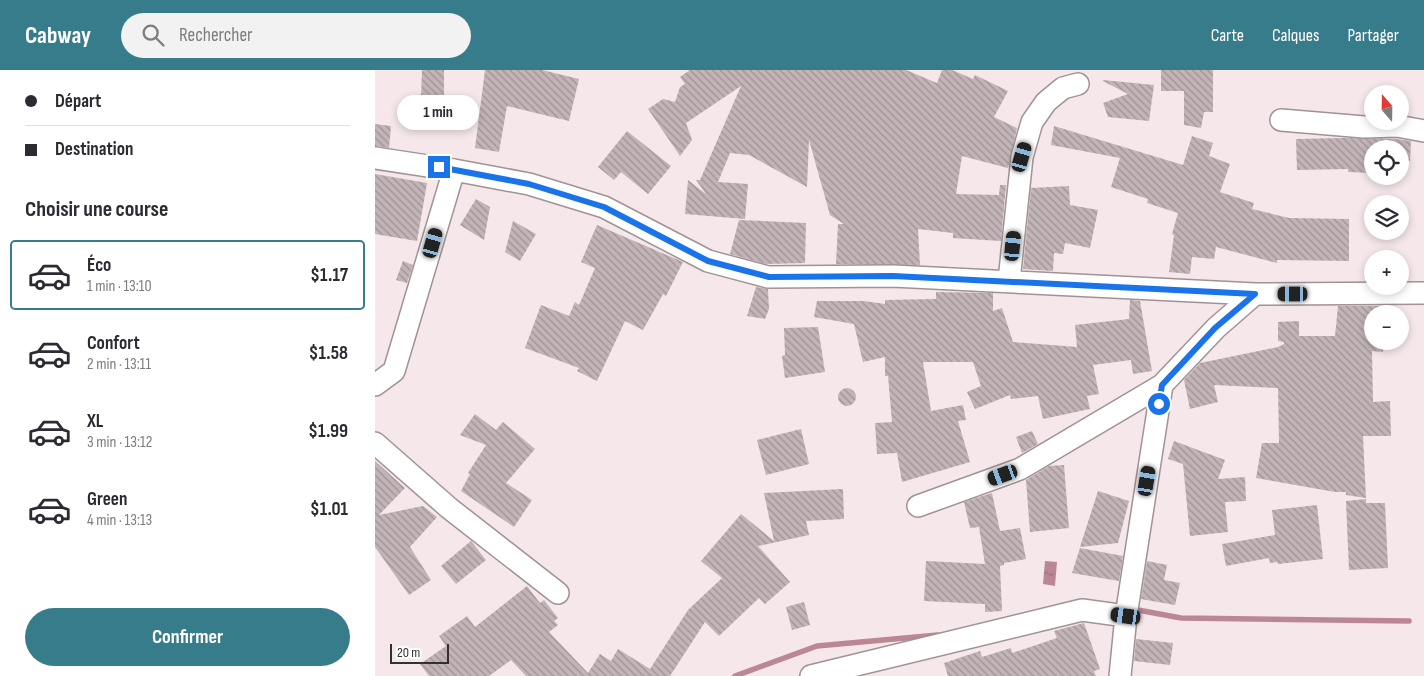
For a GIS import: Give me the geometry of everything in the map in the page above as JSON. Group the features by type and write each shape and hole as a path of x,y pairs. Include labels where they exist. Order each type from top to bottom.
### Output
{"street":[{"path":"1009,281 1022,157 1032,122 1046,102 1063,88 1078,84"},
{"path":"1281,120 1364,127 1397,126 1424,131"},
{"path":"375,158 529,184 604,207 708,261 769,277 893,276 1255,294 1424,293"},
{"path":"375,385 394,371 454,170"},
{"path":"918,506 1021,469 1162,385 1215,328 1255,294"},
{"path":"1120,676 1126,616 1162,385"},
{"path":"375,443 449,508 558,593"},
{"path":"811,676 1082,610 1126,616"}],"water":[{"path":"1045,561 1057,562 1055,586 1043,584"}],"building":[{"path":"422,70 444,70 444,98 421,98"},
{"path":"485,70 542,70 579,79 569,121 507,106 499,152 475,148"},
{"path":"690,70 906,70 937,83 942,70 952,70 973,79 975,75 1008,91 994,117 1017,128 1008,168 962,156 956,194 999,195 1000,185 1006,185 1001,241 953,238 953,233 918,229 920,265 836,264 838,224 844,224 830,215 809,140 807,187 749,155 730,153 718,182 748,184 745,219 685,214 688,180 706,194 696,180 700,180 741,86 686,123 692,140 680,156 648,109 663,99 675,102 680,87 685,84 680,77"},
{"path":"1161,70 1213,70 1213,112 1204,112 1201,128 1184,125 1184,91 1161,91"},
{"path":"1103,80 1154,85 1149,121 1108,117 1103,103 1128,94"},
{"path":"375,124 391,126 389,148 375,146"},
{"path":"1054,126 1183,165 1192,136 1213,143 1209,156 1230,164 1220,192 1254,203 1252,209 1289,218 1349,219 1349,261 1277,260 1277,263 1216,247 1214,259 1192,257 1190,274 1169,272 1174,235 1172,234 1178,213 1147,203 1148,199 1111,187 1120,158 1051,145"},
{"path":"627,131 671,166 648,194 621,172 614,180 598,167"},
{"path":"1296,139 1404,140 1364,140 1364,173 1348,172 1348,169 1297,170"},
{"path":"1409,141 1411,141 1409,161"},
{"path":"375,174 427,183 417,241 375,234"},
{"path":"1069,186 1070,205 1098,210 1090,248 1065,243 1063,254 1054,253 1053,271 1023,269 1031,188"},
{"path":"476,199 490,207 484,240 460,225"},
{"path":"739,220 806,223 805,263 766,264 730,254"},
{"path":"513,221 536,234 520,261 505,252"},
{"path":"597,225 683,262 666,296 663,294 643,330 625,321 597,381 577,371 579,368 525,348 541,305 569,316 575,302 579,305 595,268 581,262"},
{"path":"403,261 413,265 407,283 396,280"},
{"path":"756,287 768,289 769,309 765,319 747,316"},
{"path":"936,292 993,293 993,311 1002,308 1013,342 1077,347 1075,325 1129,319 1130,300 1140,301 1152,371 1133,374 1131,360 1093,365 1099,394 1087,396 1090,409 1043,419 1038,396 1011,399 1010,395 975,409 967,392 981,386 973,362 923,362 931,411 963,405 966,420 958,421 970,462 902,482 897,453 877,454 875,423 892,422 888,376 885,376 885,357 863,362 854,324 814,317 817,301 864,301 885,304 885,300 936,299"},
{"path":"1338,306 1364,306 1364,350 1383,350 1383,352 1372,351 1373,402 1390,401 1391,436 1363,436 1366,498 1346,495 1346,492 1335,492 1256,478 1262,443 1279,443 1278,388 1214,385 1218,402 1190,409 1184,380 1200,363 1278,347 1284,344 1284,342 1278,341 1278,322 1299,321 1299,336 1335,336"},
{"path":"818,327 825,372 785,378 782,356 785,355 784,328"},
{"path":"847,388 853,391 856,397 853,403 847,406 841,403 838,397 841,391"},
{"path":"475,414 496,430 503,422 535,449 506,483 532,500 514,527 461,491 470,474 468,473 486,445 460,435"},
{"path":"801,429 809,464 766,475 757,440"},
{"path":"1032,431 1038,444 1022,453 1016,437"},
{"path":"1174,441 1225,460 1218,479 1245,477 1246,501 1225,502 1228,532 1190,536 1183,464 1168,459"},
{"path":"375,461 405,488 379,515 423,506 437,517 410,547 431,580 409,595 375,547"},
{"path":"1064,465 1069,528 1030,532 1026,480 1049,466"},
{"path":"843,489 844,519 806,521 809,535 758,546 790,582 765,604 759,598 719,636 705,622 670,676 526,676 511,660 489,676 429,676 420,664 446,646 439,636 467,616 475,627 527,586 540,603 544,600 558,618 554,621 558,625 549,632 588,673 600,654 611,661 618,649 650,669 688,610 722,578 701,561 741,514 774,541 764,493"},
{"path":"1098,491 1129,501 1118,543 1080,547"},
{"path":"992,493 1000,531 1020,528 1026,559 1004,563 1004,565 1000,566 1002,611 985,612 985,604 924,601 926,561 985,564 979,527 970,528 964,502"},
{"path":"1366,499 1366,503 1385,503 1388,568 1349,570 1346,501"},
{"path":"1317,505 1323,559 1278,564 1277,562 1270,563 1269,558 1226,566 1222,544 1275,535 1272,510"},
{"path":"471,541 486,560 456,584 441,566"},
{"path":"1080,548 1123,556 1119,581 1072,573"},
{"path":"1147,561 1167,565 1164,580 1180,583 1175,605 1141,599"},
{"path":"804,602 810,625 792,630 786,607"},
{"path":"1084,623 1100,669 1094,671 1096,676 948,676 944,663 980,651 982,657 1011,648 1012,653 1057,638 1054,631"},
{"path":"1136,639 1173,643 1170,665 1134,661"}],"waterway":[{"path":"1138,610 1181,618 1409,621"},
{"path":"735,676 817,646 938,635"}],"route":[{"path":"439,167 529,184 604,207 708,261 769,277 893,276 1255,294 1215,328 1162,385 1159,404"}]}
